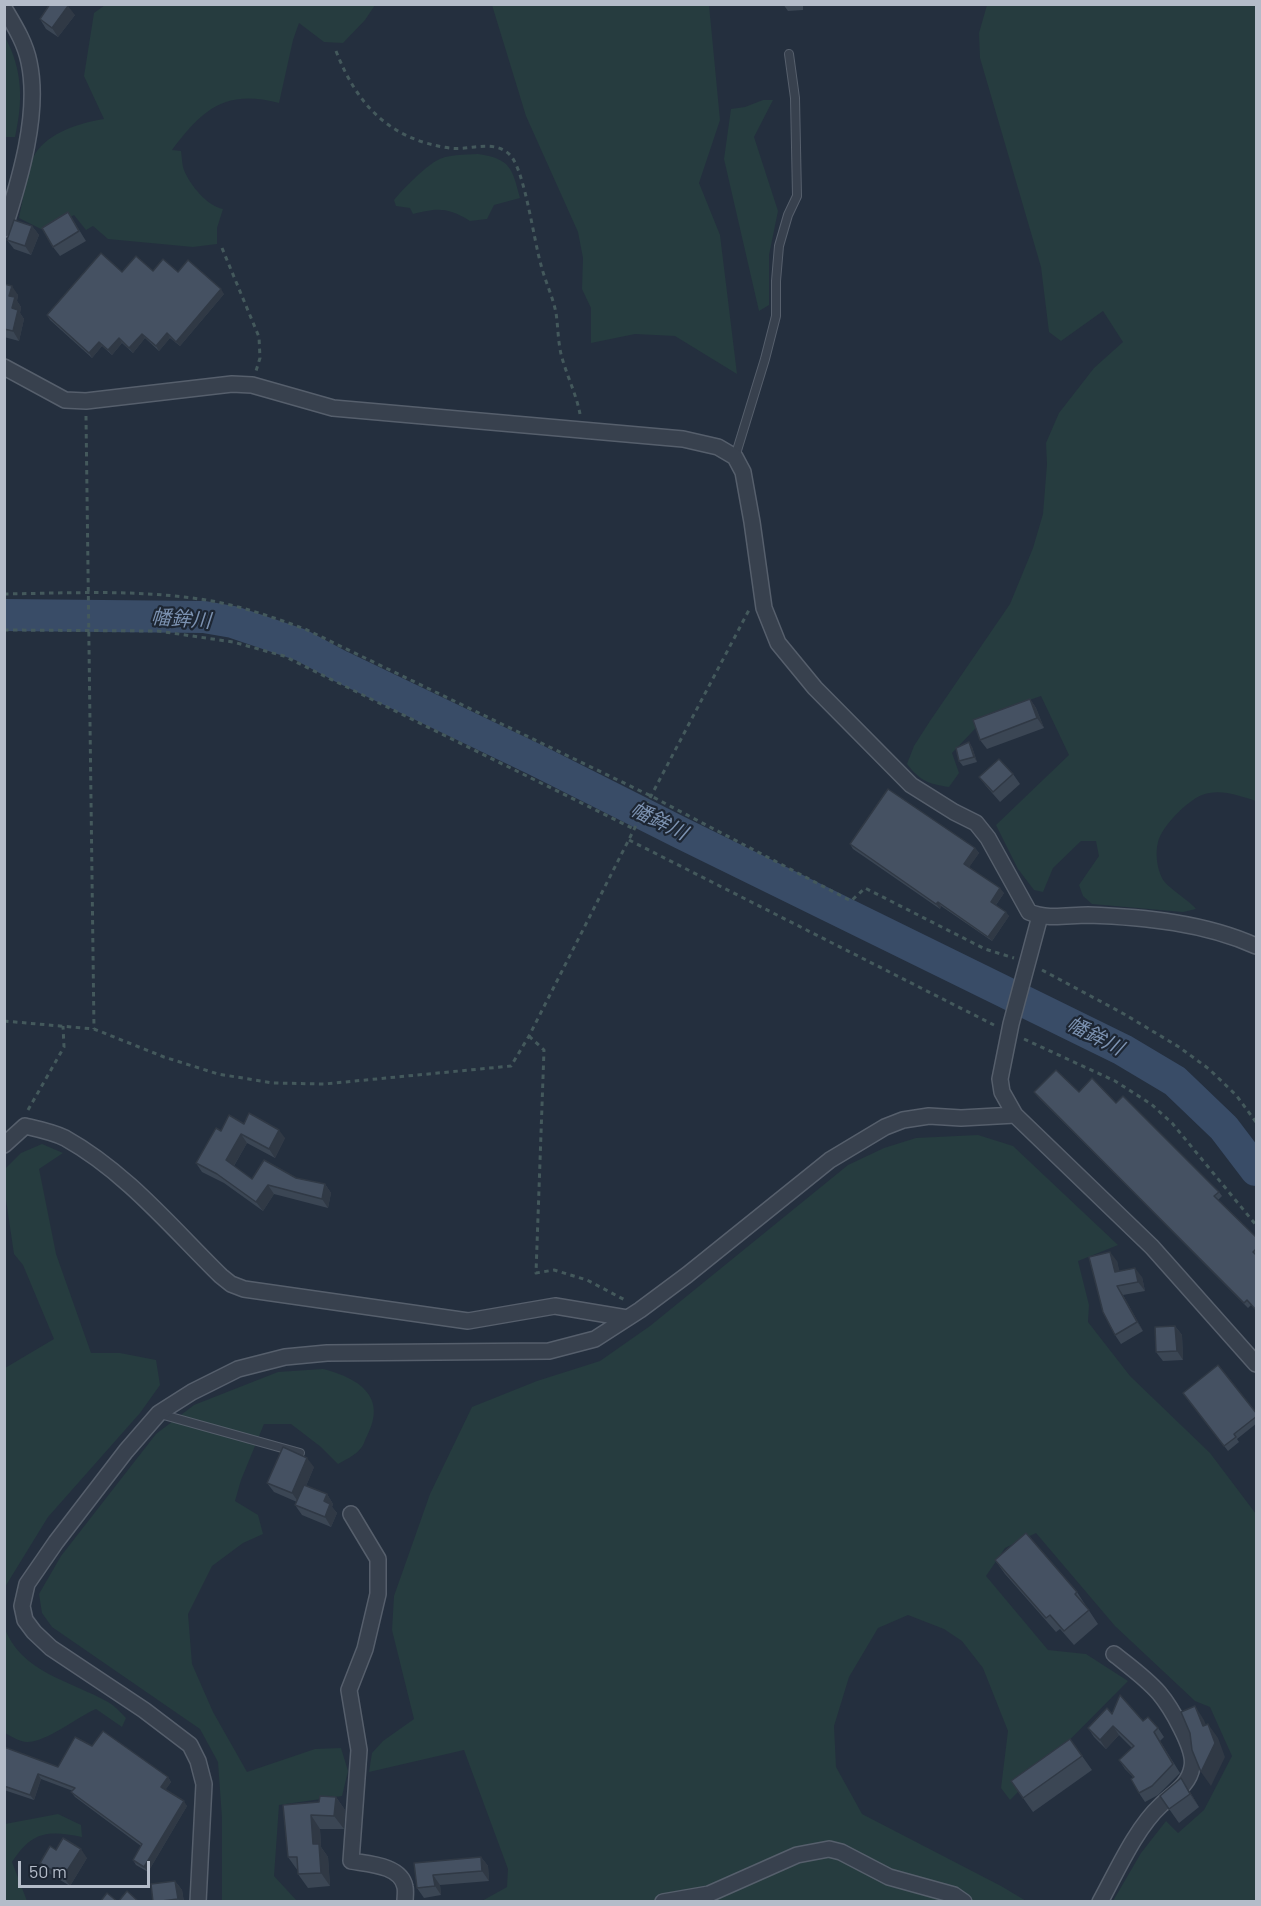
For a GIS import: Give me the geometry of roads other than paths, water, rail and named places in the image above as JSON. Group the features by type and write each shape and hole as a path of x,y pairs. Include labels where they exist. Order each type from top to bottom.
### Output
{"street":[{"path":"4,8 22,40 29,61 32,87 29,129 14,199 4,229"},
{"path":"4,367 65,400 86,401 232,384 252,384 333,408 682,439 718,447 735,457 743,472 760,588 769,623 778,643 815,688 911,785 976,823 988,837 1029,912 1040,916 1088,915 1166,922 1209,929 1257,946"},
{"path":"1040,916 1010,1028 1000,1079 1002,1092 1015,1115 1152,1247 1257,1364"},
{"path":"198,1902 204,1784 198,1761 190,1745 144,1710 51,1648 25,1620 22,1606 27,1584 56,1542 126,1451 159,1413 192,1392 238,1369 285,1357 327,1353 549,1351 595,1339 687,1275 830,1160 885,1127 903,1120 929,1116 961,1118 1015,1115"},
{"path":"4,1145 25,1126 64,1138 100,1162 146,1200 221,1276 231,1284 244,1289 468,1321 555,1306 634,1314"},
{"path":"351,1514 378,1559 378,1594 364,1649 349,1690 360,1750 351,1861 388,1869 400,1875 405,1886 405,1902"},
{"path":"1101,1902 1144,1826 1160,1806 1183,1787 1193,1766 1192,1755 1183,1731 1159,1693 1114,1654"},
{"path":"663,1902 709,1894 758,1870 797,1855 829,1849 841,1852 889,1877 954,1895 964,1902"}],"lane":[{"path":"735,457 776,316 779,246 788,215 797,196 795,98 789,54"},
{"path":"159,1413 300,1453"}],"waterway":[{"name":"幡鉾川","path":"4,615 204,617 233,622 301,645 1123,1050 1175,1081 1224,1128 1256,1170"}]}
